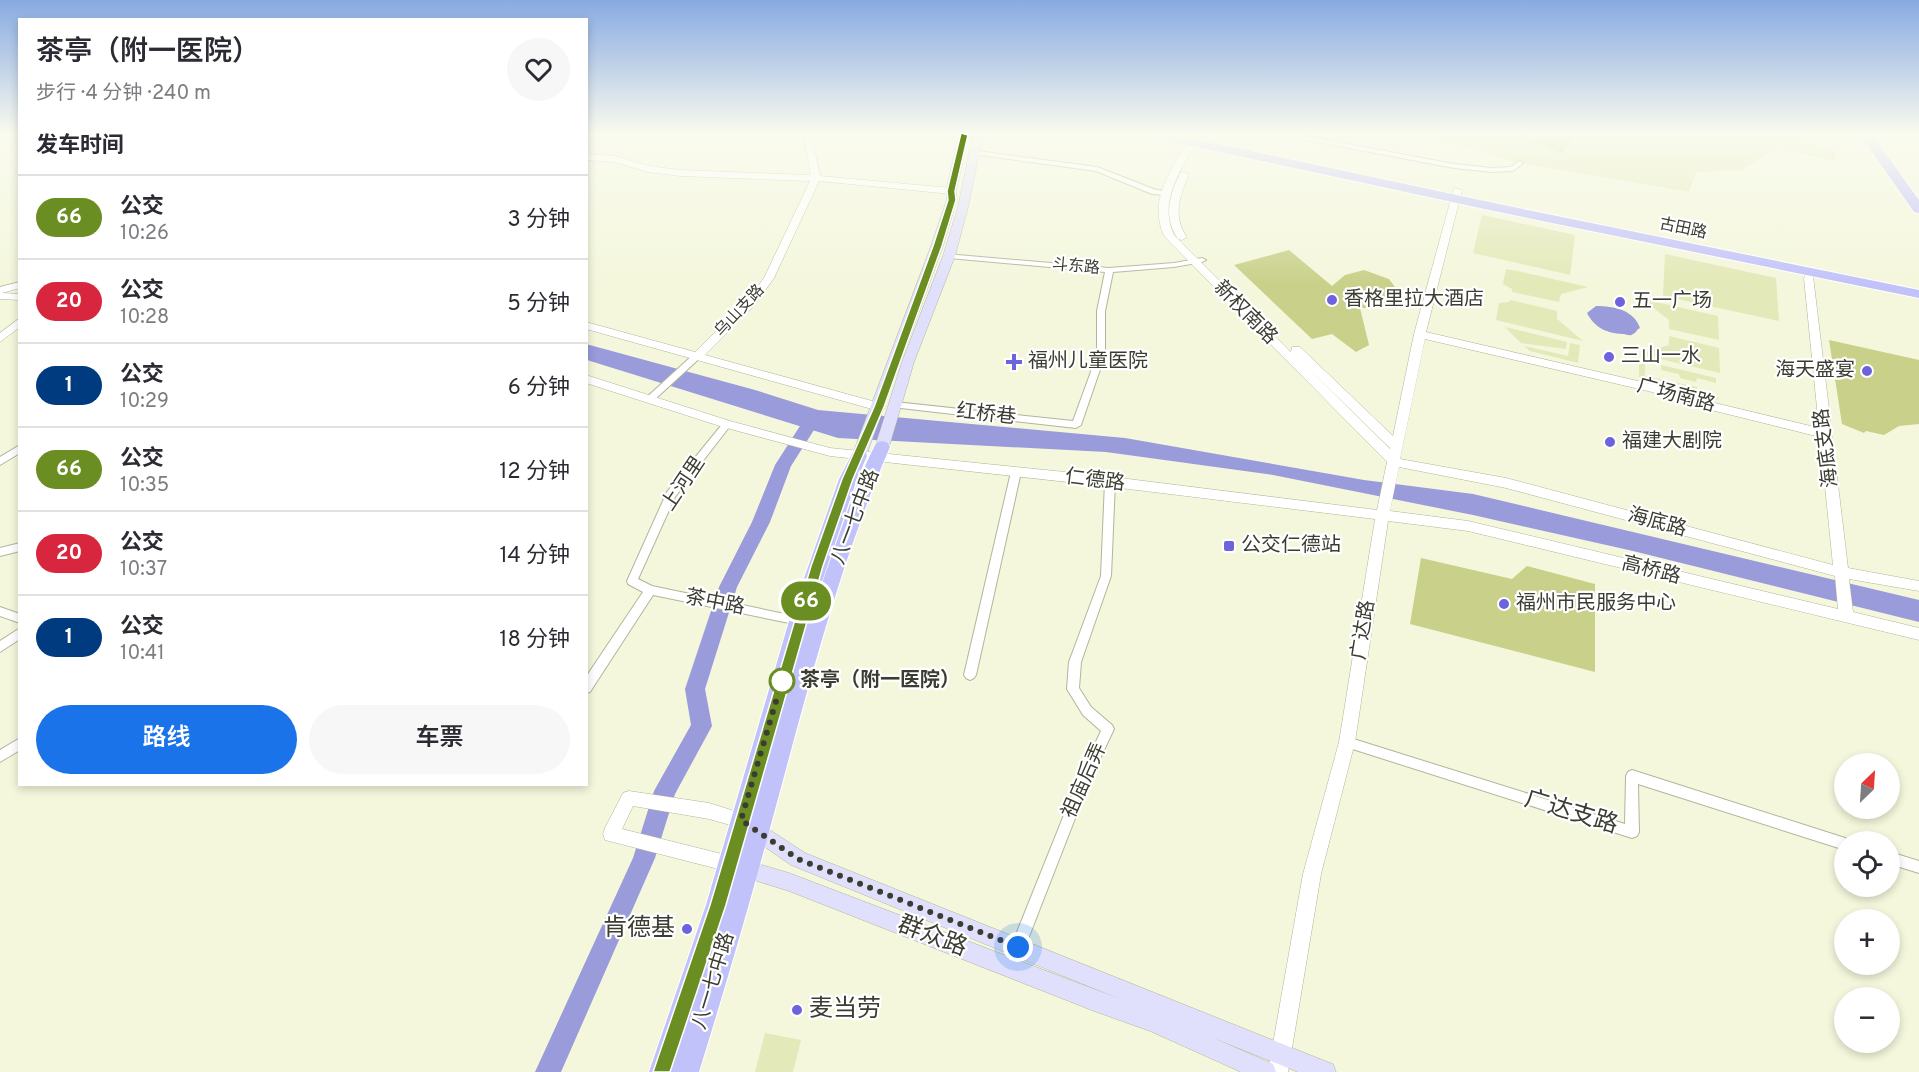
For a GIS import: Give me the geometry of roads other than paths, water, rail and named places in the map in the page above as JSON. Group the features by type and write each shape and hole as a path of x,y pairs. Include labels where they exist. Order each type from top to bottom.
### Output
{"main road":[{"name":"八一七中路","path":"750,826 867,481 879,407 938,246 952,200 952,185"},
{"name":"八一七中路","path":"686,1072 750,826 799,621 848,479 871,453 895,406 908,362 949,256 967,185"},
{"name":"古田路","path":"1415,185 1919,294"},
{"path":"1902,185 1919,208"},
{"name":"古田路","path":"1456,194 1919,287"},
{"path":"750,826 798,859 1018,947 1279,1062 1325,1072"},
{"name":"八一七中路","path":"662,1072 739,867"},
{"name":"群众路","path":"739,867 789,882 1094,1001 1153,1021 1265,1072"}],"street":[{"name":"乌山支路","path":"650,399 698,355 763,289 813,185"},
{"path":"889,185 951,191"},
{"path":"1137,185 1155,192 1167,193"},
{"name":"新权南路","path":"1171,185 1162,214 1163,224 1169,236 1198,261 1396,460"},
{"name":"新权南路","path":"1180,185 1172,214 1173,223 1198,261"},
{"name":"广达路","path":"1279,1062 1312,874 1347,742 1384,511 1420,334 1456,194"},
{"name":"斗东路","path":"949,256 1109,270 1198,261"},
{"name":"红桥巷","path":"895,406 1076,425 1101,355 1101,311 1109,270"},
{"name":"海底支路","path":"1809,278 1846,617"},
{"path":"0,290 18,286"},
{"path":"0,296 18,297"},
{"path":"0,339 18,323"},
{"path":"588,326 879,407"},
{"name":"广场南路","path":"1420,334 1532,362 1563,366 1826,434"},
{"path":"588,380 728,424"},
{"name":"仁德路","path":"728,424 809,447 1016,472 1384,511"},
{"name":"上河里","path":"632,582 671,495 728,424"},
{"path":"0,462 18,449"},
{"name":"海底路","path":"1396,460 1506,483 1841,572 1919,586"},
{"path":"970,675 1016,472"},
{"name":"祖庙后弄","path":"1018,947 1084,780 1108,729 1087,711 1073,690 1075,662 1106,576 1110,482"},
{"name":"高桥路","path":"1384,511 1468,525 1919,634"},
{"path":"0,552 18,548"},
{"name":"茶中路","path":"632,582 650,590 799,621"},
{"path":"588,685 650,590"},
{"path":"0,611 18,619"},
{"path":"0,647 18,634"},
{"name":"广达支路","path":"1347,742 1632,832 1632,776 1834,840"},
{"path":"0,757 18,744"},
{"path":"739,867 611,834 628,798 679,806 750,826"},
{"path":"1900,861 1919,867"}],"water":[{"path":"1596,306 1610,307 1628,313 1640,328 1629,335 1602,329 1587,313"},
{"path":"588,345 755,390 818,410 1125,438 1364,480 1473,494 1919,600 1919,622 1633,551 1473,515 1273,475 1106,452 838,438 588,360"}],"waterway":[{"path":"548,1072 644,858 665,791 702,726 695,689 728,587 761,522 783,465 813,419"}],"place":[{"name":"香格里拉大酒店","path":"1332,300"},
{"name":"五一广场","path":"1620,302"},
{"name":"三山一水","path":"1609,357"},
{"name":"福州儿童医院","path":"1014,362"},
{"name":"海天盛宴","path":"1867,371"},
{"name":"福建大剧院","path":"1610,442"},
{"name":"公交仁德站","path":"1229,546"},
{"name":"福州市民服务中心","path":"1504,604"},
{"name":"茶亭（附一医院）","path":"782,681"},
{"name":"肯德基","path":"687,929"},
{"name":"麦当劳","path":"797,1010"}]}
